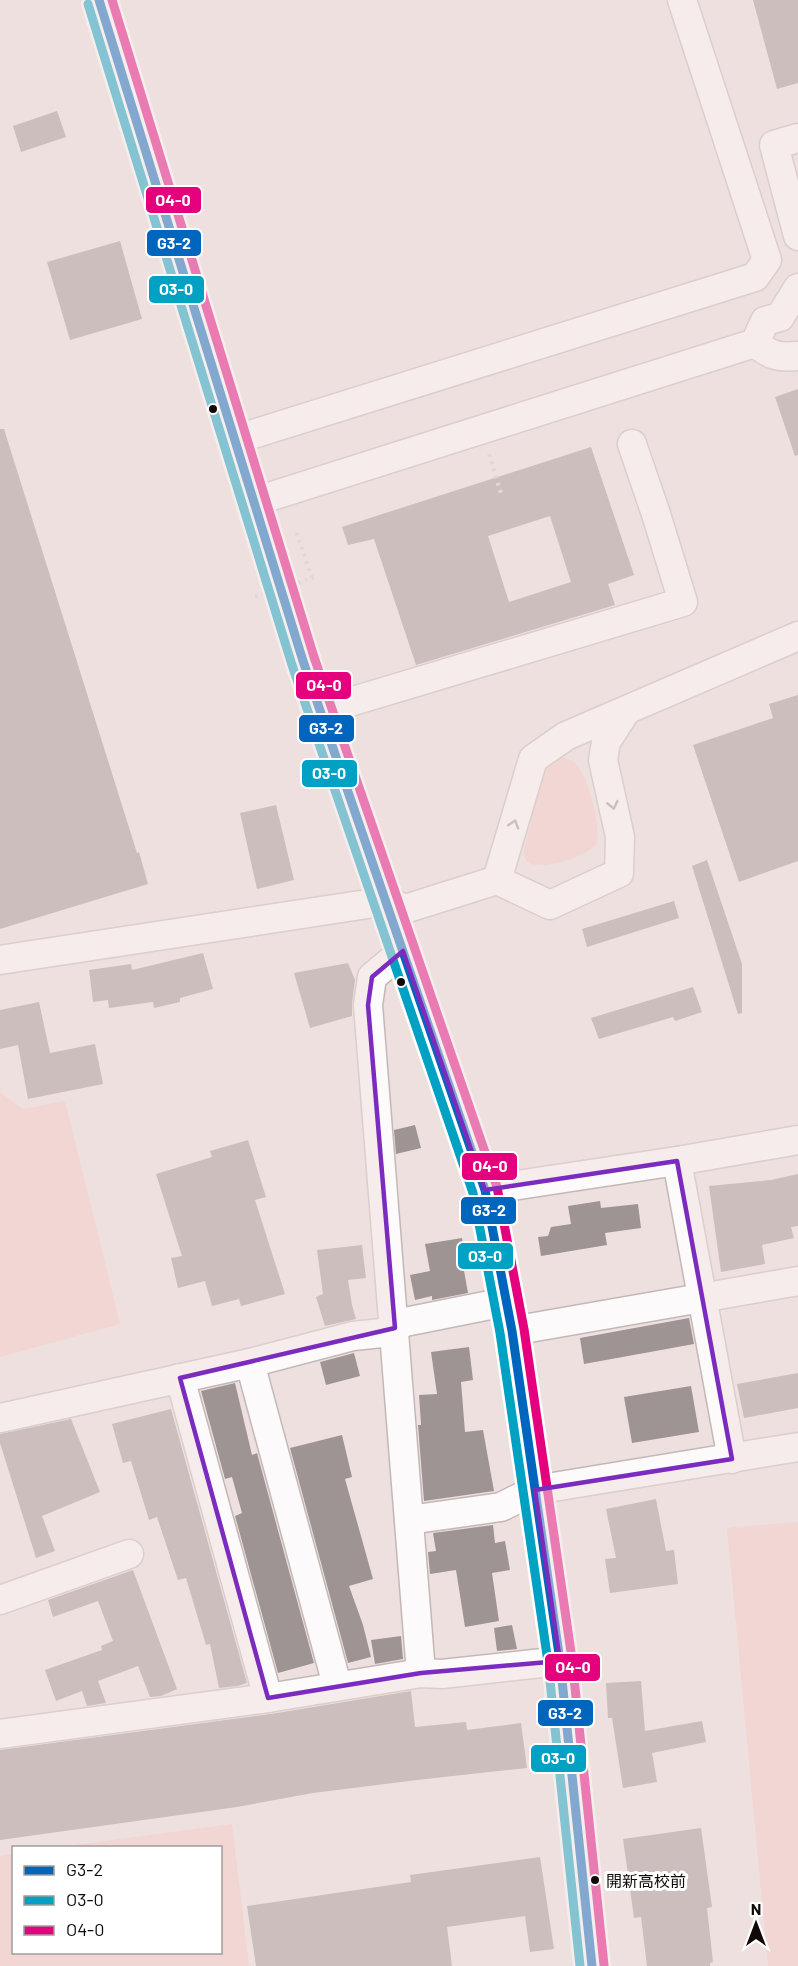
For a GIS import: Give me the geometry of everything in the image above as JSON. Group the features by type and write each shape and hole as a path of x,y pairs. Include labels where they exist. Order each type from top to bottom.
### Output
{"street":[{"path":"99,0 253,502 320,711 485,1190 512,1331 560,1661 592,1966"},
{"path":"234,440 755,277 767,260 682,0"},
{"path":"798,138 774,145 798,236"},
{"path":"253,502 754,342 765,321 789,320 798,288"},
{"path":"754,342 770,355 798,356"},
{"path":"320,711 683,602 632,444"},
{"path":"497,880 533,759 566,736 798,636"},
{"path":"0,960 387,900 405,909 497,880 550,905 619,873 620,837 603,760 606,742 626,711"},
{"path":"555,744 603,760"},
{"path":"403,951 372,976 368,1005 420,1673"},
{"path":"485,1190 798,1140"},
{"path":"677,1161 732,1458"},
{"path":"512,1331 798,1281"},
{"path":"0,1418 250,1363 353,1336 382,1333 405,1322 505,1302"},
{"path":"250,1363 337,1685"},
{"path":"180,1378 268,1698"},
{"path":"409,1520 501,1508 535,1490 798,1447"},
{"path":"0,1600 129,1554"},
{"path":"0,1734 268,1698 420,1673 442,1674 560,1661"}],"path":[{"path":"489,453 502,497"},
{"path":"255,597 312,578 296,531"}],"highlighted area":[{"path":"403,951 485,1190 677,1161 732,1459 535,1490 560,1661 421,1673 268,1698 180,1378 395,1328 368,1005 372,977"}],"shaded area":[{"path":"556,756 572,761 581,771 593,803 598,837 592,849 576,857 547,865 532,864 523,855 544,767"},
{"path":"0,1092 23,1109 65,1101 120,1324 0,1357"},
{"path":"798,1522 798,1966 768,1966 727,1528"},
{"path":"232,1824 249,1966 0,1966 0,1856 12,1854 12,1954 222,1954 222,1846 67,1846"}],"building":[{"path":"753,0 798,0 798,83 777,89"},
{"path":"57,111 66,137 21,152 13,126"},
{"path":"120,241 142,319 70,340 47,262"},
{"path":"798,389 798,455 795,456 775,397"},
{"path":"0,429 4,429 148,884 0,929"},
{"path":"591,447 634,575 608,584 615,605 416,665 374,539 348,545 342,527","holes":["550,516 571,582 509,602 488,536"]},
{"path":"798,695 798,861 739,882 693,745 773,718 769,704"},
{"path":"276,805 294,880 257,889 240,813"},
{"path":"707,860 742,964 742,1013 738,1014 692,866"},
{"path":"674,901 679,918 587,947 582,929"},
{"path":"203,953 213,989 180,998 180,1002 154,1008 153,1002 109,1008 108,1000 93,1002 89,970 131,964 132,970"},
{"path":"348,963 355,980 352,1016 310,1028 294,973"},
{"path":"693,987 702,1012 675,1021 673,1017 599,1039 591,1018"},
{"path":"39,1002 50,1053 95,1044 103,1084 28,1099 18,1045 0,1049 0,1010"},
{"path":"415,1125 421,1148 396,1154 394,1130"},
{"path":"248,1140 266,1197 255,1200 285,1294 241,1306 239,1299 212,1306 205,1281 178,1288 171,1258 182,1256 156,1174 212,1157 210,1151"},
{"path":"798,1174 798,1226 791,1227 794,1238 762,1245 765,1264 721,1272 709,1186 771,1180"},
{"path":"600,1201 601,1208 638,1204 641,1228 605,1233 607,1245 541,1256 538,1237 548,1236 551,1227 571,1224 568,1206"},
{"path":"462,1238 466,1264 463,1265 468,1293 432,1300 432,1296 415,1300 410,1275 430,1271 425,1244"},
{"path":"362,1245 366,1278 348,1280 356,1319 325,1326 316,1297 323,1294 317,1250"},
{"path":"689,1318 694,1344 584,1364 580,1338"},
{"path":"469,1347 473,1380 461,1382 465,1432 483,1430 494,1491 424,1501 418,1425 421,1425 419,1395 437,1394 431,1352"},
{"path":"354,1353 360,1376 326,1385 320,1362"},
{"path":"798,1373 798,1408 744,1418 737,1384"},
{"path":"235,1383 252,1455 257,1453 314,1663 278,1673 235,1516 242,1513 232,1477 225,1479 201,1391"},
{"path":"691,1386 699,1432 632,1443 624,1397"},
{"path":"171,1409 247,1683 237,1686 219,1688 210,1644 206,1645 186,1578 178,1580 157,1517 149,1520 131,1461 123,1463 112,1424"},
{"path":"71,1419 100,1492 42,1516 55,1551 36,1558 0,1443 0,1434"},
{"path":"342,1435 352,1477 345,1479 373,1579 349,1586 363,1625 371,1657 348,1663 290,1448"},
{"path":"656,1499 666,1551 674,1550 678,1584 610,1593 605,1559 616,1558 606,1509"},
{"path":"493,1525 495,1543 505,1541 510,1570 492,1573 499,1621 465,1627 456,1570 430,1574 428,1552 436,1551 433,1533"},
{"path":"133,1570 177,1689 161,1696 150,1697 138,1666 98,1681 106,1703 87,1706 82,1691 56,1701 45,1670 102,1650 101,1646 113,1641 98,1601 53,1617 48,1600"},
{"path":"512,1625 517,1649 497,1651 494,1628"},
{"path":"401,1636 403,1659 375,1664 371,1640"},
{"path":"641,1681 645,1731 702,1721 706,1742 652,1753 657,1782 623,1788 612,1718 608,1718 606,1683"},
{"path":"411,1691 415,1727 466,1722 467,1730 521,1723 527,1768 313,1793 237,1807 0,1840 0,1750 271,1714"},
{"path":"701,1828 712,1907 707,1908 713,1962 710,1966 647,1966 641,1917 634,1918 623,1839"},
{"path":"540,1857 554,1949 530,1952 525,1916 447,1927 452,1966 256,1966 247,1906 411,1882 410,1875"}],"transit line":[{"name":"G3-2","path":"99,0 303,661 485,1190 512,1331 560,1661 592,1966"},
{"name":"O4-0","path":"112,0 314,657 497,1187 524,1329 572,1659 604,1965"},
{"name":"O3-0","path":"88,4 292,665 473,1193 500,1333 548,1662 580,1966"}],"place":[{"name":"開新高校前","path":"595,1880"}]}
